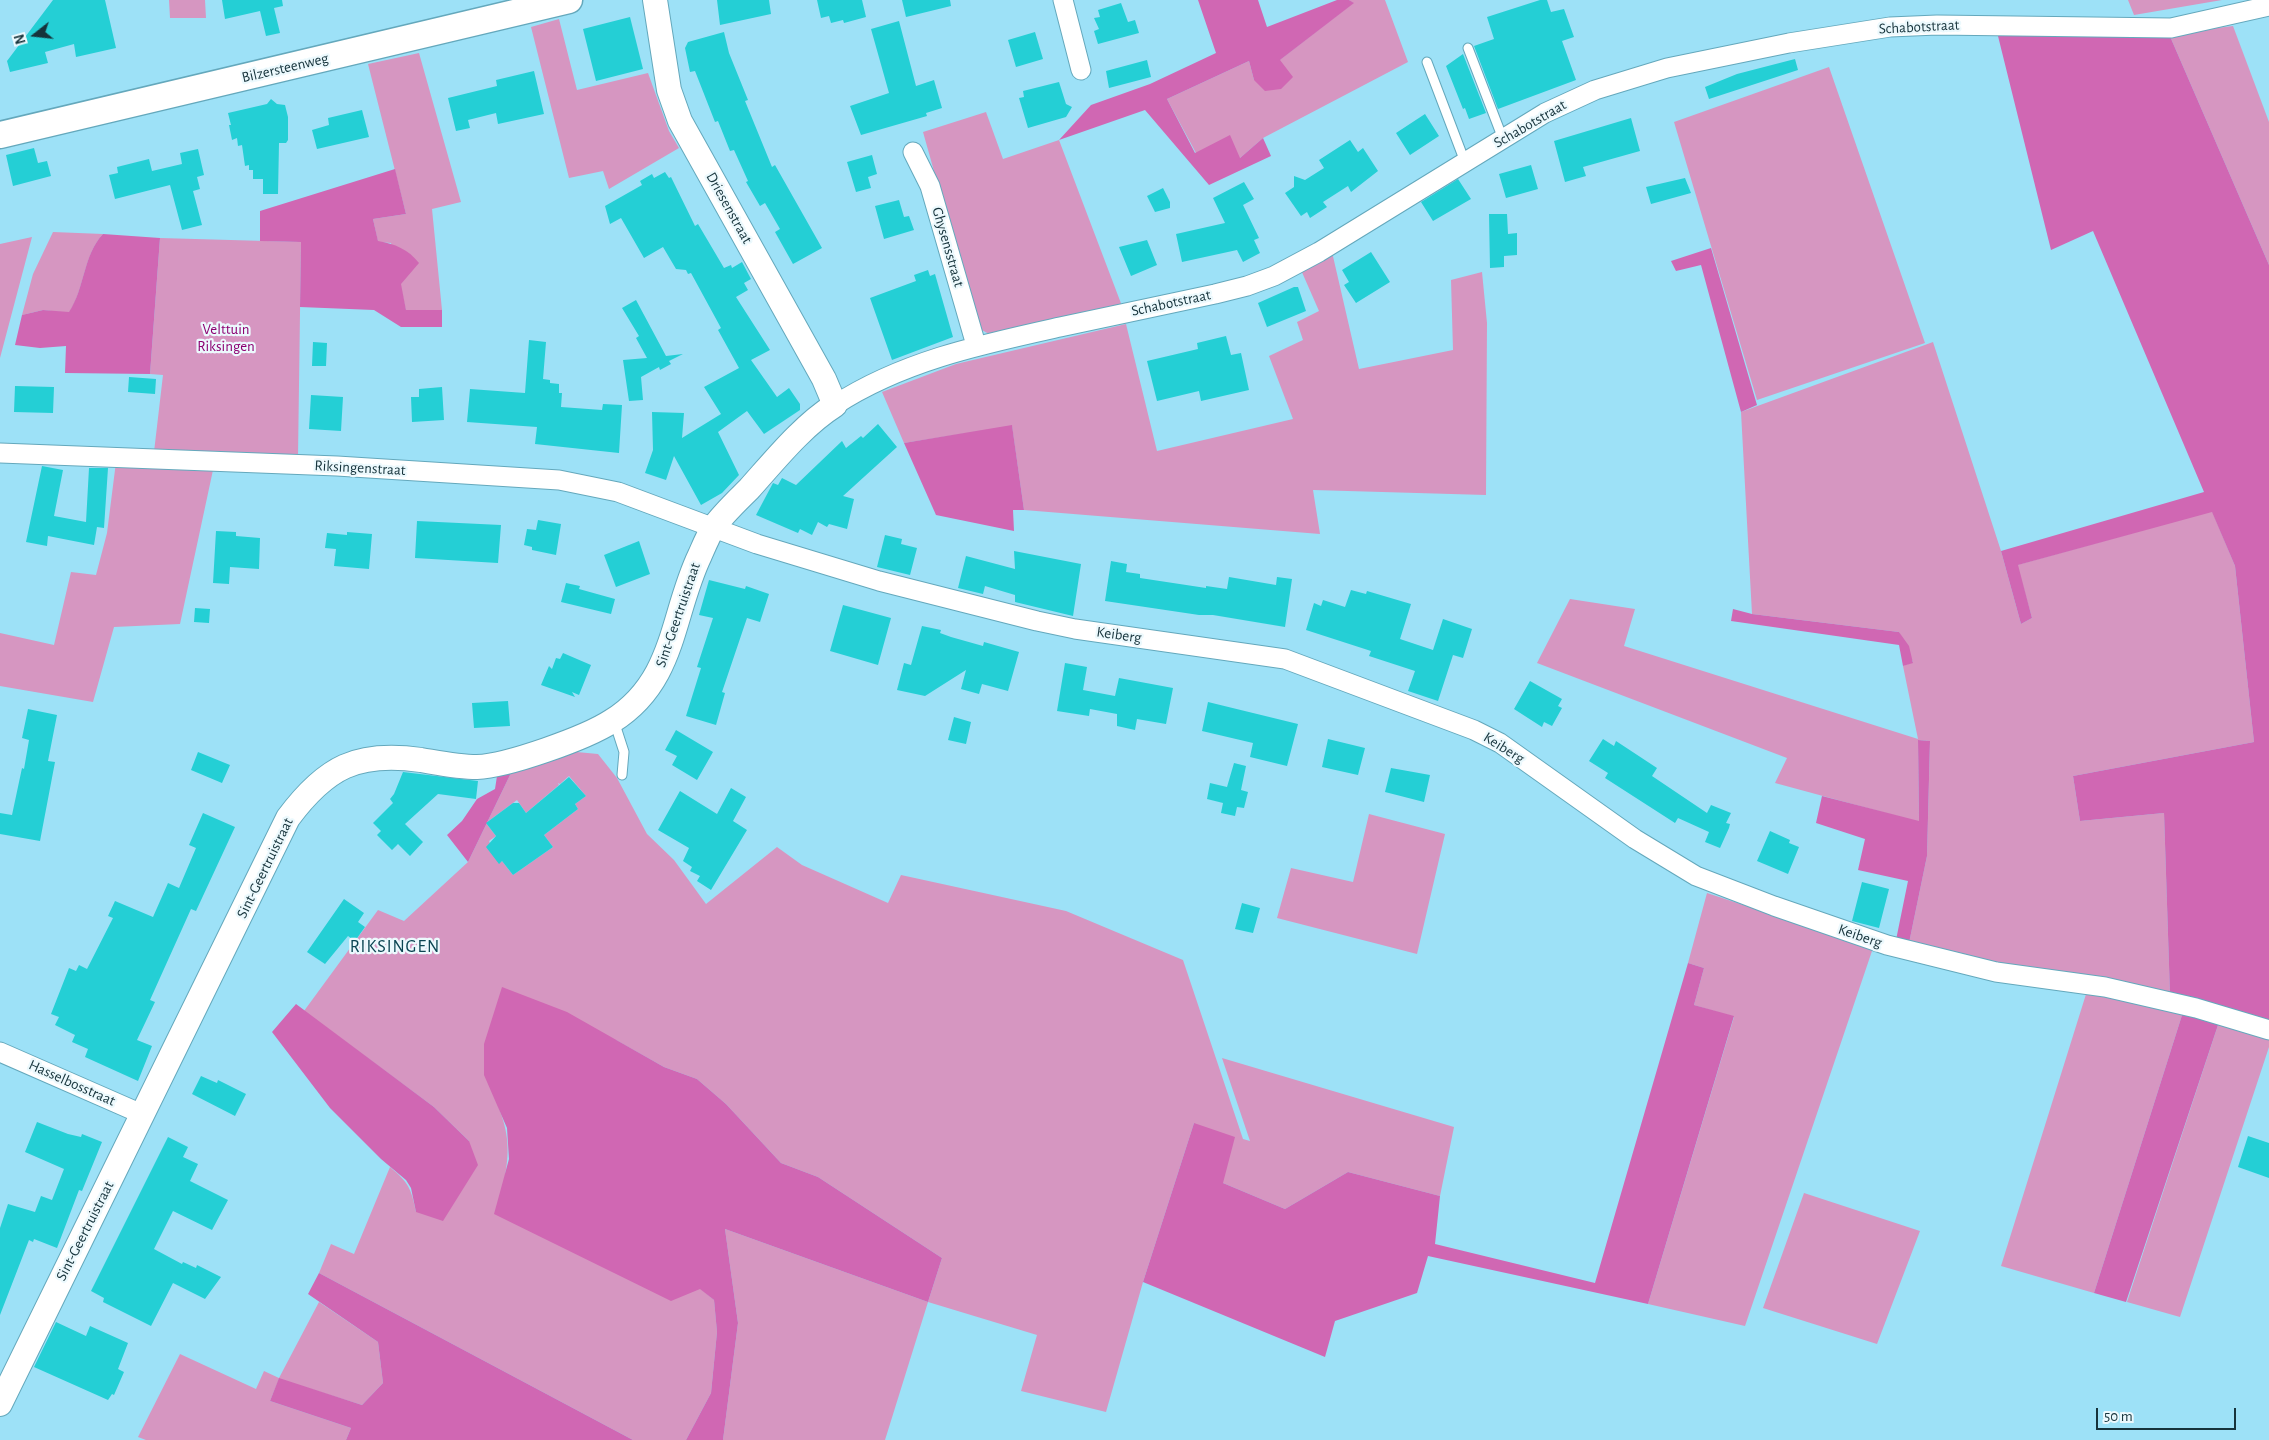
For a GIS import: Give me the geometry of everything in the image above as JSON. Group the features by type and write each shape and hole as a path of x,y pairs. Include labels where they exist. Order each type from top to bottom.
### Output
{"main road":[{"name":"Bilzersteenweg","path":"0,135 570,0"}],"street":[{"name":"Driesenstraat","path":"655,0 669,90 680,121 824,379 835,404"},
{"path":"1063,0 1081,70"},
{"name":"Schabotstraat","path":"835,404 851,394 913,367 976,345 1247,286 1274,276 1319,252 1546,112 1595,90 1667,68 1789,43 1890,27 1937,25 2171,28 2269,6"},
{"name":"Ghysensstraat","path":"913,152 930,186 976,345"},
{"name":"Sint-Geertruistraat","path":"0,1404 144,1115 288,818 307,792 323,778 354,762 377,757 420,760 450,765 492,766 586,734 614,720 638,701 651,686 662,667 698,557 713,528 795,438 835,404"},
{"name":"Riksingenstraat","path":"0,453 317,465 559,480 618,492 713,528"},
{"name":"Keiberg","path":"713,528 757,544 879,581 1066,627 1285,659 1474,730 1500,743 1636,839 1696,876 1774,906 1887,945 1996,972 2123,991 2196,1008 2269,1030"},
{"name":"Hasselbosstraat","path":"0,1052 144,1115"}],"lane":[{"path":"1468,48 1503,139"},
{"path":"1427,62 1465,162"},
{"path":"614,720 624,752 622,775"}],"green space":[{"path":"169,0 205,0 206,18 170,18"},
{"path":"1349,0 1385,0 1408,62 1263,138 1240,158 1196,153 1167,99 1249,61 1254,80 1353,3"},
{"path":"2128,0 2222,0 2134,15"},
{"path":"559,19 577,90 648,73 669,131 679,148 609,189 603,171 569,178 531,27"},
{"path":"2233,26 2269,122 2269,265 2169,34"},
{"path":"419,53 461,202 432,209 442,310 406,311 391,243 378,242 373,219 406,214 368,64"},
{"path":"1829,67 1925,343 1757,400 1674,122"},
{"path":"986,112 1003,159 1059,140 1122,306 991,335 978,328 923,132"},
{"path":"53,232 103,234 92,252 69,313 43,310 22,315 33,274"},
{"path":"32,237 0,358 0,244"},
{"name":"Velttuin Riksingen","path":"160,238 301,242 298,456 154,452 163,375 150,374"},
{"path":"1332,252 1359,369 1453,350 1451,280 1482,272 1487,323 1486,495 1313,490 1320,534 1024,510 1012,426 904,443 882,392 956,364 1126,324 1157,451 1293,419 1269,356 1303,340 1297,322 1319,311 1301,270"},
{"path":"1933,342 2001,551 2021,624 2032,618 2017,565 2212,511 2235,566 2254,742 2073,776 2080,821 2164,813 2170,995 2037,972 1909,943 1927,856 1930,741 1918,740 1919,822 1775,783 1787,758 1537,663 1570,599 1635,609 1624,646 1918,739 1903,666 1913,662 1899,632 1752,614 1741,412"},
{"path":"116,462 213,470 180,624 114,627 93,702 0,686 0,633 54,645 71,572 96,575 107,533"},
{"path":"566,751 598,754 617,778 647,834 674,860 706,904 777,847 802,865 888,903 901,875 1066,911 1183,960 1243,1139 1250,1141 1222,1058 1454,1127 1440,1196 1348,1172 1285,1209 1223,1183 1194,1123 1143,1282 1106,1412 1021,1391 1037,1335 928,1302 942,1258 818,1177 781,1163 726,1104 697,1079 664,1067 616,1040 498,1106 506,1134 508,1152 504,1181 701,1289 714,1300 717,1332 711,1393 686,1440 633,1440 319,1273 331,1244 354,1254 390,1167 408,1186 416,1212 469,1141 434,1107 304,1011 378,910 404,921 468,862 487,824 496,836 489,841 499,863 502,861 513,875 553,847 544,835 578,809 575,804 586,796 569,776 560,784 558,783 559,785 526,813 517,800 487,822 511,773"},
{"path":"1369,814 1445,834 1417,954 1277,918 1291,868 1353,882"},
{"path":"1707,893 1868,946 1872,951 1745,1326 1648,1304 1734,1017 1694,1005 1704,968 1688,963"},
{"path":"2087,991 2183,1012 2094,1293 2001,1266"},
{"path":"2219,1022 2269,1034 2269,1047 2180,1317 2127,1302"},
{"path":"1804,1193 1920,1231 1877,1344 1763,1308"},
{"path":"725,1229 928,1302 885,1440 723,1440 738,1323"},
{"path":"319,1302 378,1342 383,1383 362,1405 279,1379 270,1401 351,1428 346,1440 146,1440 138,1437 180,1354 256,1389 264,1371 279,1378"}],"shaded area":[{"path":"1198,0 1258,0 1267,27 1337,0 1349,0 1354,3 1280,60 1293,77 1281,89 1265,91 1254,80 1249,61 1167,99 1195,153 1230,135 1240,158 1263,138 1271,156 1209,185 1145,110 1059,140 1091,105 1150,84 1216,53"},
{"path":"1997,32 2169,34 2269,265 2269,1023 2170,995 2164,813 2080,821 2073,776 2254,742 2235,566 2212,512 2018,565 2032,618 2021,624 2001,551 2204,492 2093,231 2051,250"},
{"path":"395,169 406,214 373,219 378,241 401,248 419,263 401,284 406,310 442,310 442,327 401,327 374,310 300,307 301,242 260,241 260,211"},
{"path":"103,234 160,238 150,374 65,373 66,346 40,348 15,345 22,315 43,310 69,312 78,293 96,242"},
{"path":"1711,248 1757,405 1741,412 1701,265 1676,271 1671,261"},
{"path":"1012,425 1024,510 1013,510 1014,531 936,515 904,443"},
{"path":"1733,609 1752,614 1899,632 1909,646 1913,663 1903,666 1899,645 1731,621"},
{"path":"1918,740 1930,741 1927,856 1909,943 1896,940 1908,881 1858,870 1865,839 1816,823 1822,796 1919,821"},
{"path":"511,773 468,862 447,835 462,821 477,799 495,789 497,776"},
{"path":"1688,963 1704,968 1694,1005 1734,1016 1648,1304 1428,1256 1417,1293 1335,1321 1325,1357 1143,1282 1194,1123 1235,1137 1223,1183 1285,1209 1348,1172 1440,1196 1435,1244 1595,1283"},
{"path":"502,987 567,1012 664,1067 697,1079 726,1104 781,1163 818,1177 942,1258 928,1302 725,1229 738,1323 723,1440 686,1440 711,1393 717,1332 714,1300 700,1289 671,1301 494,1214 509,1159 507,1128 484,1075 484,1044"},
{"path":"296,1004 434,1107 469,1141 478,1165 443,1221 416,1212 411,1188 406,1180 381,1159 330,1108 272,1032"},
{"path":"2183,1012 2219,1022 2126,1302 2094,1293"},
{"path":"319,1273 633,1440 346,1440 351,1428 270,1401 279,1378 362,1405 383,1383 378,1342 308,1294"}],"building":[{"path":"53,0 105,0 116,48 76,57 74,44 45,52 48,63 10,72 7,61"},
{"path":"222,0 282,0 283,6 274,8 280,33 266,36 260,11 225,19"},
{"path":"717,0 769,0 771,14 720,25"},
{"path":"817,0 862,0 866,17 844,23 843,20 831,23 829,16 821,18"},
{"path":"902,0 950,0 951,6 906,17"},
{"path":"1540,0 1547,0 1551,12 1564,9 1574,37 1562,41 1576,80 1498,109 1474,46 1494,39 1487,17"},
{"path":"1121,3 1128,22 1135,20 1139,33 1098,44 1094,31 1099,29 1094,18 1100,17 1098,10"},
{"path":"630,17 643,69 596,81 583,29"},
{"path":"899,21 916,86 934,80 942,108 926,113 927,116 861,135 850,106 889,93 871,29"},
{"path":"724,32 729,53 748,100 745,101 772,167 775,165 822,248 793,264 775,232 780,229 765,203 760,206 746,182 748,181 734,150 730,151 718,121 715,122 695,71 690,72 685,48 688,42"},
{"path":"1035,32 1043,59 1016,67 1008,40"},
{"path":"1463,54 1486,113 1469,119 1465,108 1463,109 1446,66"},
{"path":"1795,59 1798,70 1709,99 1705,87 1737,74"},
{"path":"1147,60 1151,77 1109,88 1106,71"},
{"path":"534,71 544,114 498,124 496,113 468,120 470,128 456,131 448,98 497,86 496,80"},
{"path":"1059,82 1066,104 1072,107 1066,117 1028,128 1019,98 1024,97 1023,91"},
{"path":"271,99 277,104 285,105 288,117 288,140 286,143 279,143 278,194 263,194 263,179 253,179 253,170 249,170 249,165 245,166 242,145 238,146 237,138 232,140 228,113 267,104"},
{"path":"362,110 369,137 317,149 312,130 329,125 328,118"},
{"path":"1425,114 1439,136 1410,155 1396,133"},
{"path":"1631,118 1640,151 1583,167 1586,176 1565,182 1554,141"},
{"path":"1350,140 1358,152 1363,148 1378,171 1351,192 1348,186 1323,202 1327,207 1310,218 1307,212 1301,216 1285,193 1294,187 1294,176 1305,180 1324,168 1319,160"},
{"path":"34,148 38,163 47,161 51,176 13,186 6,155"},
{"path":"198,149 204,175 197,177 200,189 193,191 202,225 182,230 170,185 115,199 109,175 118,173 117,167 149,159 152,171 182,164 180,153"},
{"path":"872,155 877,174 868,177 871,188 856,192 847,162"},
{"path":"1531,165 1538,189 1506,198 1499,174"},
{"path":"665,172 669,178 671,177 695,226 698,224 724,268 731,265 732,268 742,262 751,279 744,283 748,290 736,297 770,350 751,360 777,397 789,388 800,404 800,410 764,434 747,411 718,432 739,475 722,493 701,505 674,456 666,480 645,473 653,450 652,412 684,413 682,438 721,414 704,387 739,368 718,330 721,328 691,273 688,274 686,270 676,269 663,247 644,258 621,218 610,224 605,206 642,185 640,181 652,174 654,178"},
{"path":"1685,178 1691,193 1651,204 1646,187"},
{"path":"1458,179 1471,199 1433,221 1421,202"},
{"path":"1244,182 1254,199 1243,205 1259,238 1254,240 1260,253 1243,262 1237,250 1182,262 1176,234 1225,223 1213,198"},
{"path":"1163,188 1170,202 1170,208 1155,212 1147,196"},
{"path":"899,200 904,217 909,216 914,230 884,239 875,206"},
{"path":"1489,214 1507,214 1508,234 1517,233 1517,255 1504,256 1504,267 1490,268"},
{"path":"1147,240 1157,265 1131,276 1119,247"},
{"path":"1371,252 1390,282 1356,303 1344,285 1349,282 1342,270"},
{"path":"928,270 930,276 935,274 953,337 892,360 870,298 916,281 914,275"},
{"path":"1298,287 1306,311 1267,327 1258,303"},
{"path":"636,300 666,356 683,354 669,361 671,364 660,370 659,367 641,377 643,400 629,401 623,360 647,358 636,338 639,336 622,308"},
{"path":"1226,336 1231,355 1241,353 1249,390 1201,401 1199,391 1157,401 1147,361 1198,349 1197,343"},
{"path":"529,340 546,342 543,379 550,380 550,383 559,384 559,393 562,393 561,407 602,410 603,404 622,405 619,453 535,444 537,427 467,422 470,389 525,393"},
{"path":"313,342 327,343 326,366 312,366"},
{"path":"129,377 156,379 155,394 128,392"},
{"path":"15,386 54,387 53,413 14,412"},
{"path":"442,387 444,420 412,422 411,397 419,397 419,389"},
{"path":"311,395 343,397 341,431 309,429"},
{"path":"878,424 897,447 843,496 854,499 847,529 829,524 827,527 818,522 812,535 800,529 798,533 756,515 773,483 778,485 782,478 796,485 842,441 846,448 861,436 863,438"},
{"path":"42,466 63,470 54,516 86,522 89,468 108,468 104,528 97,527 94,545 48,536 47,546 26,542"},
{"path":"538,520 561,524 556,555 532,550 532,547 524,545 527,529 536,530"},
{"path":"417,521 501,525 498,563 415,558"},
{"path":"216,531 236,532 236,536 260,538 259,569 230,567 229,584 213,583"},
{"path":"347,532 372,534 369,569 334,566 336,549 325,548 327,533 347,535"},
{"path":"885,535 902,539 901,544 917,548 910,575 877,567"},
{"path":"639,541 650,574 616,587 604,555"},
{"path":"1014,551 1081,564 1073,616 1015,602 1015,595 985,586 983,594 958,588 966,556 1015,569"},
{"path":"1111,561 1127,564 1126,572 1140,574 1140,578 1206,588 1206,586 1227,589 1229,577 1276,585 1277,577 1292,579 1285,627 1213,615 1199,615 1105,601"},
{"path":"709,580 745,589 746,586 769,594 760,622 747,618 722,692 725,693 716,725 686,716 701,668 697,667 713,618 699,615"},
{"path":"566,583 580,586 579,589 615,599 611,614 561,602"},
{"path":"1351,590 1366,594 1367,591 1411,604 1400,639 1433,650 1443,619 1472,629 1463,658 1453,655 1438,701 1408,691 1415,671 1369,656 1371,651 1306,630 1314,603 1321,606 1323,600 1345,607"},
{"path":"843,605 891,618 878,665 830,651"},
{"path":"195,608 210,609 209,623 194,622"},
{"path":"922,626 941,630 940,633 983,646 984,642 1019,652 1008,691 982,684 979,694 961,689 966,670 925,696 897,690 904,663 911,665"},
{"path":"563,653 591,665 579,695 572,692 575,697 541,685 549,666 552,669 556,658 560,659"},
{"path":"1065,663 1087,667 1083,690 1115,696 1119,678 1173,688 1166,724 1137,719 1135,730 1117,726 1117,714 1090,709 1089,716 1057,711"},
{"path":"1530,681 1562,699 1558,706 1562,708 1552,726 1544,722 1542,727 1514,709"},
{"path":"508,701 510,726 474,728 472,703"},
{"path":"1208,702 1298,724 1287,766 1250,757 1253,743 1202,731"},
{"path":"28,709 57,715 48,761 55,762 40,841 0,834 0,813 12,815 22,768 24,769 29,740 22,738"},
{"path":"954,717 971,722 966,744 948,740"},
{"path":"676,730 713,752 697,780 672,765 677,756 665,750"},
{"path":"1328,739 1365,748 1358,775 1322,767"},
{"path":"1603,739 1614,746 1616,741 1657,768 1652,776 1707,813 1711,805 1731,813 1726,823 1730,824 1729,828 1720,848 1705,842 1709,832 1678,818 1675,823 1605,778 1608,773 1589,761"},
{"path":"198,752 230,765 222,783 191,770"},
{"path":"1234,763 1246,766 1241,790 1248,792 1244,808 1237,807 1235,816 1221,813 1223,803 1207,799 1210,783 1227,787"},
{"path":"1391,768 1430,775 1424,802 1385,792"},
{"path":"403,772 478,781 476,799 438,794 405,824 423,842 410,856 398,844 392,850 377,835 381,831 373,823 393,803 390,799"},
{"path":"569,777 586,796 575,804 578,809 544,835 553,847 513,875 502,861 499,864 486,847 496,836 486,823 513,803 519,803 526,813"},
{"path":"731,788 746,797 733,821 747,830 711,890 697,881 700,876 690,871 692,867 683,861 689,848 658,830 680,791 717,814"},
{"path":"203,813 235,827 196,911 191,909 150,1000 155,1002 137,1040 152,1046 138,1081 85,1057 88,1049 72,1042 75,1035 55,1025 59,1017 51,1014 69,968 76,971 79,965 87,969 113,918 108,916 115,901 153,917 168,883 179,888 196,848 189,845"},
{"path":"1770,831 1790,840 1789,843 1799,847 1788,874 1757,861"},
{"path":"1862,882 1889,889 1879,928 1852,921"},
{"path":"344,899 364,913 358,922 365,927 355,941 348,936 325,964 307,952"},
{"path":"1242,903 1260,908 1253,933 1235,929"},
{"path":"201,1076 217,1083 218,1080 246,1094 235,1116 192,1094"},
{"path":"37,1122 68,1134 81,1137 82,1134 102,1142 82,1191 79,1190 57,1248 34,1239 33,1242 29,1240 0,1315 0,1228 8,1204 35,1212 41,1196 52,1200 64,1169 25,1152"},
{"path":"2248,1136 2269,1143 2269,1178 2238,1167"},
{"path":"168,1137 188,1147 183,1157 198,1164 190,1181 228,1200 212,1230 173,1211 154,1249 182,1264 183,1262 196,1268 197,1265 221,1277 205,1299 173,1283 151,1326 103,1302 104,1298 91,1291"},
{"path":"56,1322 86,1336 90,1326 128,1343 118,1369 124,1372 114,1395 112,1394 108,1400 34,1367"}],"district":[{"name":"RIKSINGEN","path":"395,947"}]}
